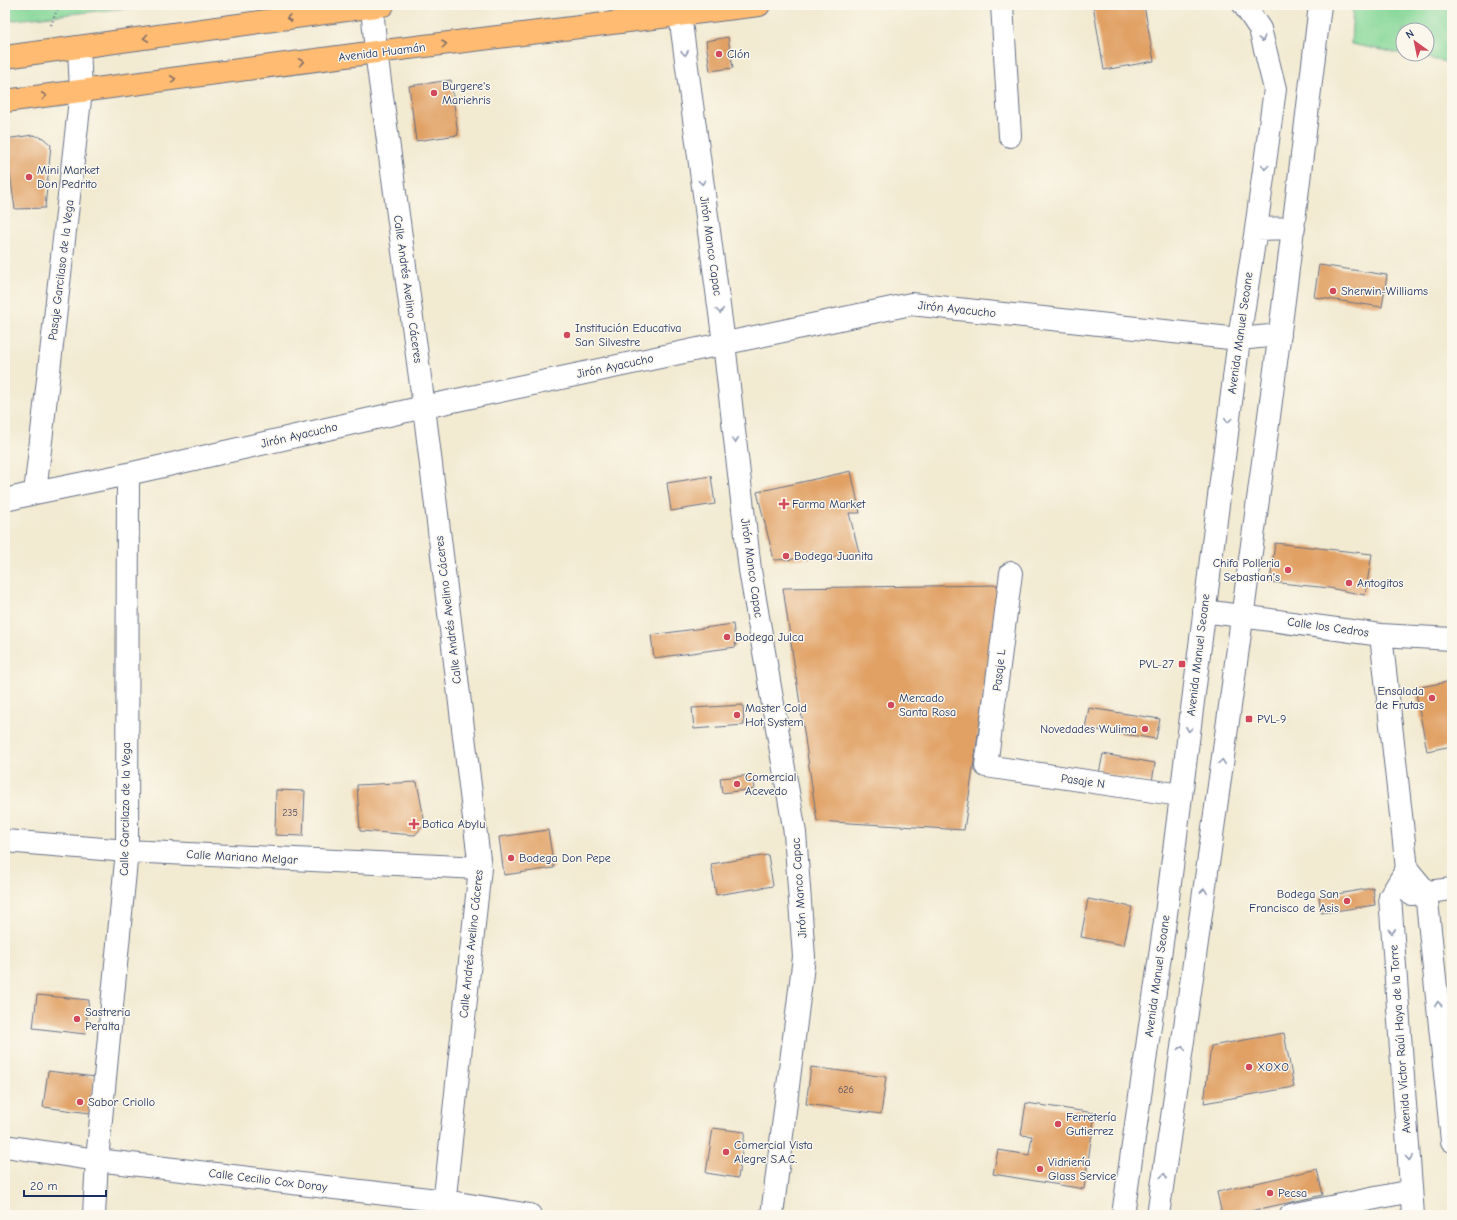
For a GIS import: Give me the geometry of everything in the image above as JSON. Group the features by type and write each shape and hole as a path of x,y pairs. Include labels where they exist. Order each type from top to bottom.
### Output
{"main road":[{"name":"Avenida Huamán","path":"5,101 684,10 759,5"},
{"path":"5,58 377,6"}],"street":[{"path":"1002,5 1010,136"},
{"name":"Avenida Manuel Seoane","path":"1123,1215 1166,914 1239,339 1275,89 1260,29 1244,5"},
{"path":"1158,1215 1201,917 1280,335 1320,5"},
{"name":"Calle Andrés Avelino Cáceres","path":"377,6 376,52 424,407 480,868 444,1208"},
{"name":"Jirón Manco Capac","path":"684,10 750,570 795,833 804,957 772,1215"},
{"name":"Pasaje Garcilaso de la Vega","path":"35,492 81,91 79,47"},
{"path":"1256,229 1294,228"},
{"name":"Jirón Ayacucho","path":"5,500 35,492 128,474 424,407 912,304 1239,339 1280,335"},
{"name":"Calle Garcilazo de la Vega","path":"94,1215 127,851 128,474"},
{"name":"Pasaje L","path":"986,766 1011,573"},
{"name":"Calle los Cedros","path":"1204,611 1381,634 1452,639"},
{"path":"1381,634 1407,869 1426,892 1450,1094 1452,1141"},
{"name":"Pasaje N","path":"986,766 1180,795"},
{"name":"Calle Mariano Melgar","path":"5,841 127,851 480,868"},
{"path":"1390,897 1407,869"},
{"path":"1390,897 1452,889"},
{"name":"Avenida Víctor Raúl Haya de la Torre","path":"1390,897 1413,1215"},
{"path":"1166,914 1201,917"},
{"name":"Calle Cecilio Cox Doray","path":"5,1146 444,1208 530,1215"},
{"path":"1291,1215 1411,1191"}],"path":[{"path":"49,30 59,5"}],"green space":[{"path":"5,5 156,5 5,21"},
{"path":"1353,5 1450,5 1452,17 1452,63 1435,60 1435,22 1395,22 1395,52 1351,44"}],"building":[{"path":"1093,5 1144,5 1154,61 1104,70"},
{"name":"Clón","path":"728,37 733,68 710,71 706,41"},
{"path":"451,80 458,135 416,141 409,86"},
{"name":"Mini Market Don Pedrito","path":"33,135 43,138 51,145 45,208 15,209 5,139"},
{"path":"1319,265 1387,275 1382,307 1314,297"},
{"path":"851,471 860,513 849,513 860,556 774,560 757,492"},
{"path":"711,476 715,504 671,511 667,483"},
{"path":"1275,543 1372,554 1365,595 1329,588 1270,582"},
{"name":"Mercado Santa Rosa","path":"1000,585 964,830 817,821 783,588"},
{"path":"733,624 736,647 654,658 651,635"},
{"path":"1452,681 1452,746 1427,751 1415,688"},
{"path":"743,705 744,725 694,729 692,708"},
{"path":"1089,708 1160,719 1156,739 1085,728"},
{"path":"1103,754 1155,763 1152,782 1099,773"},
{"name":"Comercial Acevedo","path":"753,775 755,789 722,793 720,778"},
{"path":"417,782 425,824 415,835 360,831 357,785"},
{"path":"276,790 305,791 303,836 275,835"},
{"path":"548,830 554,868 504,875 499,837"},
{"path":"768,855 773,886 716,895 711,864"},
{"name":"Bodega San Francisco de Asis","path":"1373,888 1375,905 1321,913 1319,897"},
{"path":"1088,899 1132,907 1124,945 1081,937"},
{"path":"37,995 89,1000 85,1034 33,1028"},
{"name":"XOXO","path":"1284,1033 1294,1087 1204,1103 1211,1046"},
{"path":"811,1067 886,1077 881,1114 806,1104"},
{"path":"48,1071 95,1077 90,1113 43,1107"},
{"path":"1026,1103 1095,1113 1084,1189 993,1174 998,1150 1029,1155 1032,1136 1021,1135"},
{"name":"Comercial Vista Alegre S.A.C.","path":"713,1128 745,1132 738,1178 706,1173"},
{"name":"Pecsa","path":"1317,1169 1323,1195 1233,1215 1222,1215 1217,1192"}],"place":[{"name":"Clón","path":"719,54"},
{"name":"Burgere's Mariehris","path":"434,93"},
{"name":"Mini Market Don Pedrito","path":"29,177"},
{"name":"Sherwin-Williams","path":"1333,291"},
{"name":"Institución Educativa San Silvestre","path":"567,335"},
{"name":"Farma Market","path":"784,504"},
{"name":"Bodega Juanita","path":"786,556"},
{"name":"Chifa Polleria Sebastian's","path":"1288,570"},
{"name":"Antogitos","path":"1349,583"},
{"name":"Bodega Julca","path":"727,637"},
{"name":"PVL-27","path":"1182,664"},
{"name":"Ensalada de Frutas","path":"1432,698"},
{"name":"Mercado Santa Rosa","path":"891,705"},
{"name":"Master Cold Hot System","path":"737,715"},
{"name":"PVL-9","path":"1249,719"},
{"name":"Novedades Wulima","path":"1145,729"},
{"name":"Comercial Acevedo","path":"737,784"},
{"name":"Botica Abylu","path":"414,824"},
{"name":"Bodega Don Pepe","path":"511,858"},
{"name":"Bodega San Francisco de Asis","path":"1347,901"},
{"name":"Sastreria Peralta","path":"77,1019"},
{"name":"XOXO","path":"1249,1067"},
{"name":"Sabor Criollo","path":"80,1102"},
{"name":"Ferretería Gutierrez","path":"1058,1124"},
{"name":"Comercial Vista Alegre S.A.C.","path":"726,1152"},
{"name":"Vidriería Glass Service","path":"1040,1169"},
{"name":"Pecsa","path":"1270,1193"}]}
